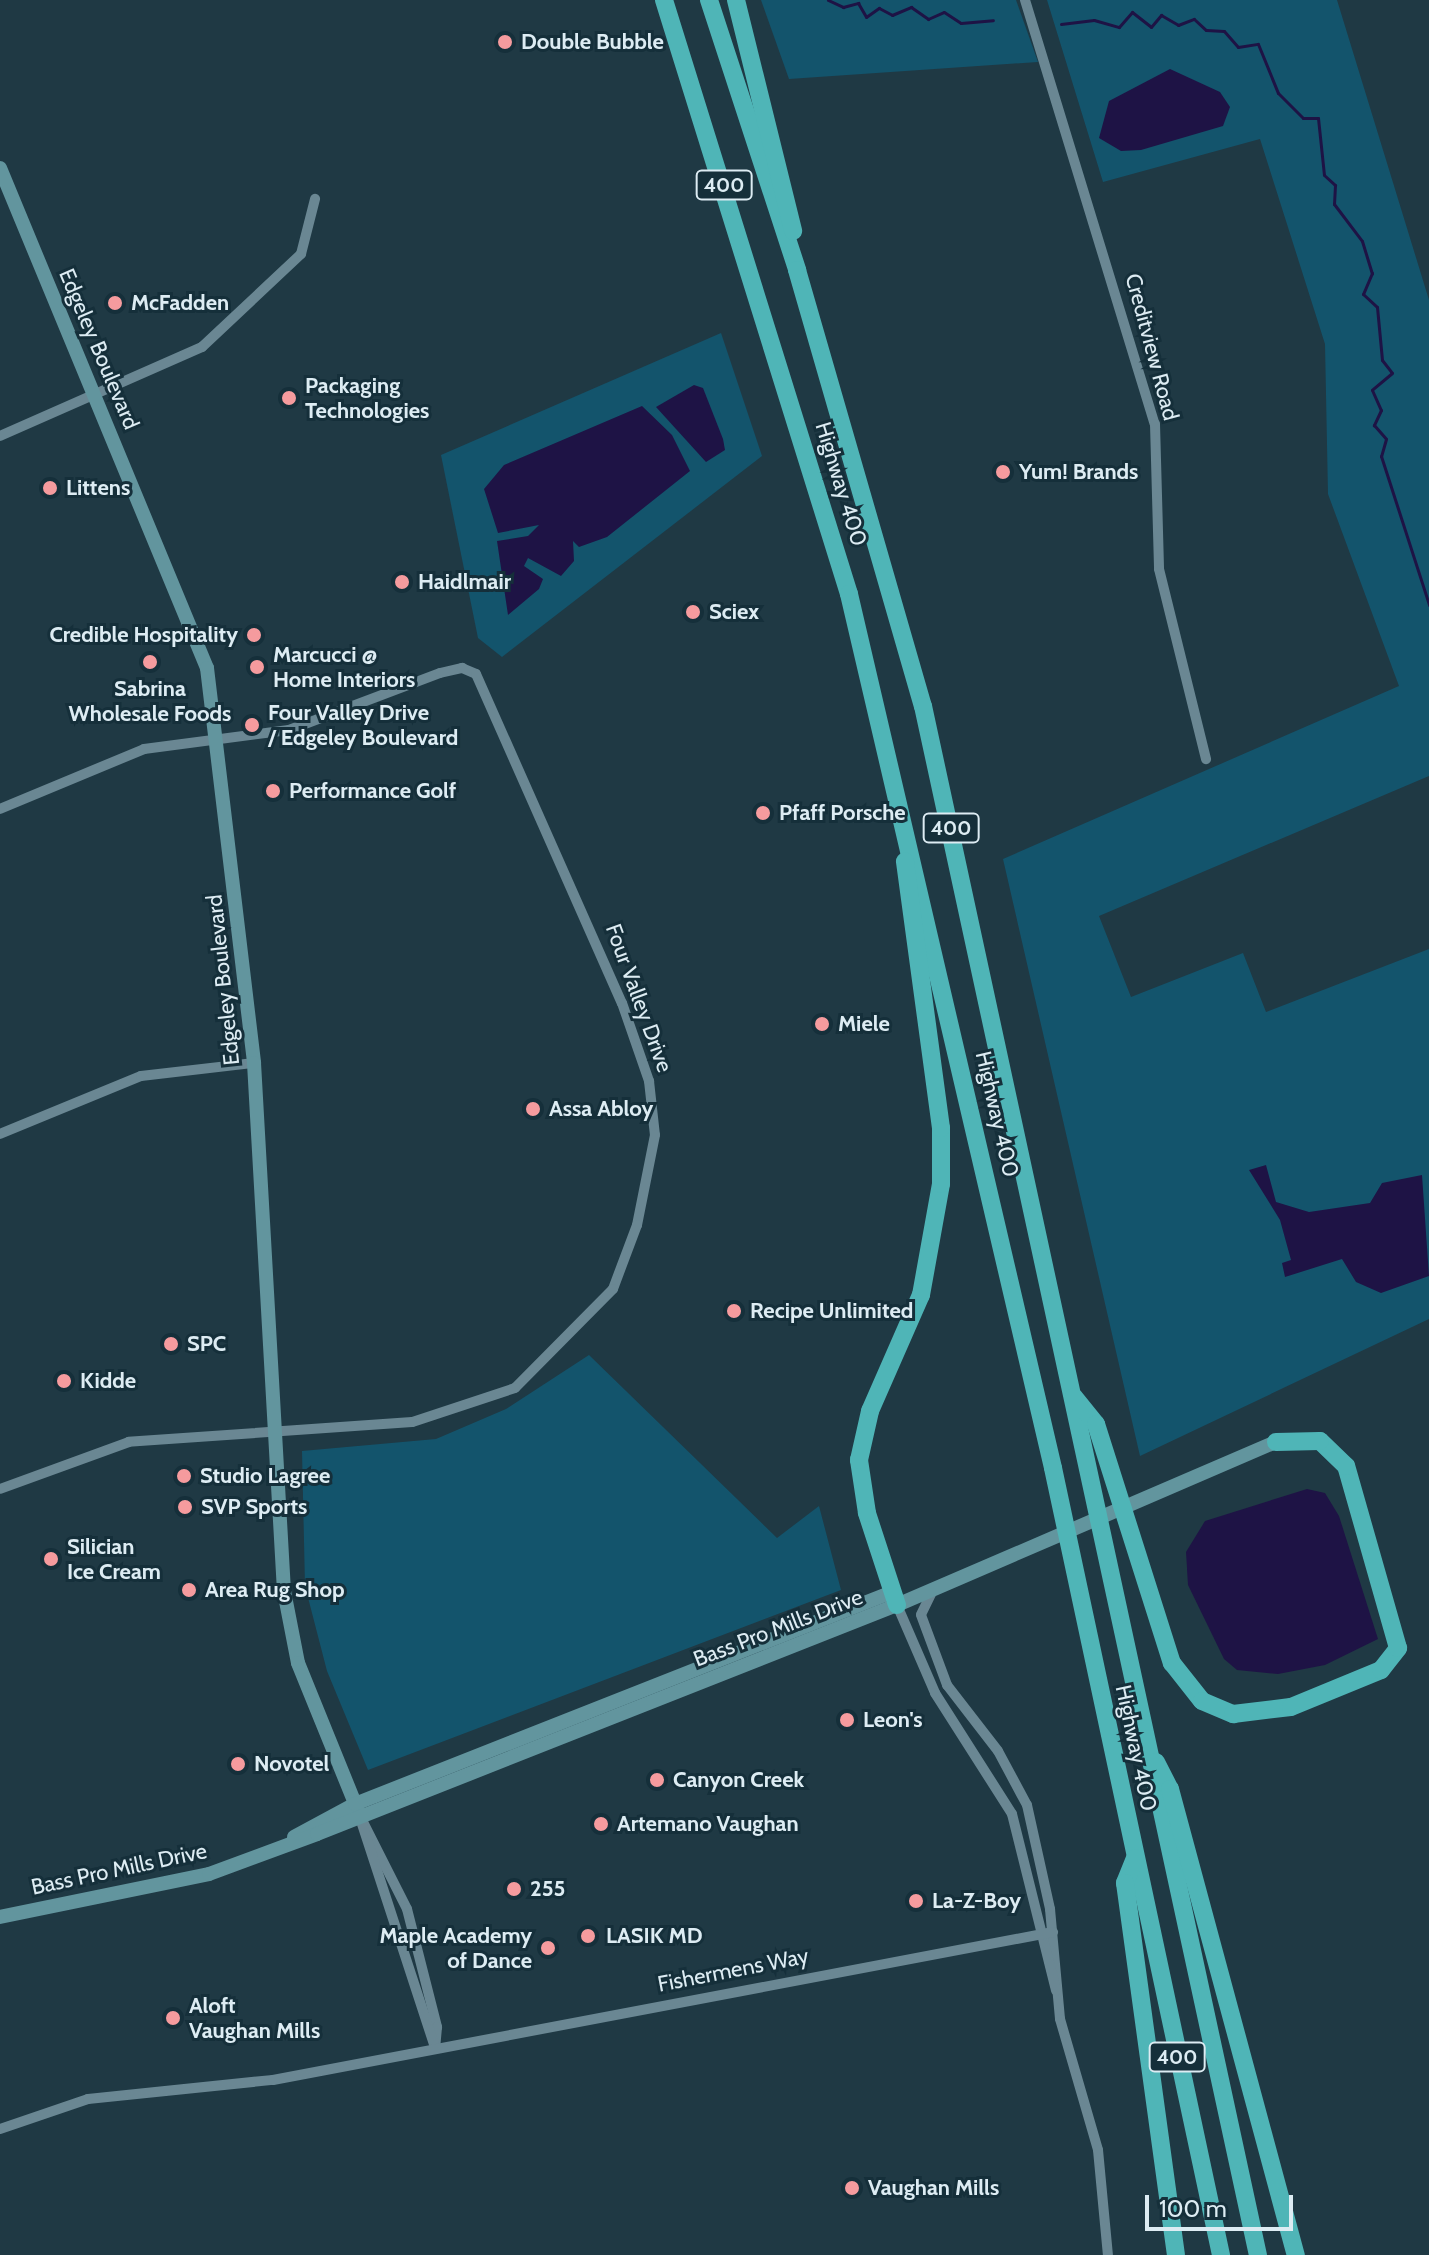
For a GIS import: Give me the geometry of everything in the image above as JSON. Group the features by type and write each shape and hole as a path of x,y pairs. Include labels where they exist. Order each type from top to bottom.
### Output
{"highway":[{"name":"Highway 400","path":"664,0 849,594 905,830 1221,2255"},
{"name":"Highway 400","path":"709,0 797,270 923,706 1073,1395 1143,1738 1258,2255"},
{"path":"736,0 789,191 797,270"},
{"path":"894,1599 859,1460 870,1411 921,1295 941,1184 941,1128 905,883 905,830"},
{"path":"1073,1395 1096,1424 1172,1663 1202,1701 1233,1714 1291,1707 1381,1670 1398,1648 1346,1466 1320,1441 1276,1442"},
{"path":"1143,1738 1170,1789 1296,2255"},
{"path":"1135,1858 1125,1883 1176,2255"}],"street":[{"name":"Creditview Road","path":"1025,0 1149,400 1159,569 1206,759"},
{"name":"Edgeley Boulevard","path":"0,168 196,639 220,739 254,1063 289,1626 357,1810"},
{"path":"0,436 189,355 248,311 301,254 315,199"},
{"name":"Four Valley Drive","path":"0,809 144,749 289,730 462,668 486,683 622,1003 649,1081 655,1135 629,1254 613,1289 515,1388 412,1422 129,1442 0,1489"},
{"path":"0,1134 141,1076 254,1063"},
{"name":"Bass Pro Mills Drive","path":"0,1917 195,1877 894,1599 934,1590 1276,1442"},
{"path":"934,1590 923,1605 924,1630 947,1685 998,1751 1027,1805 1053,1932 1056,1991"},
{"path":"894,1599 935,1693 1012,1814 1038,1934 1098,2150 1108,2255"},
{"path":"357,1810 362,1840 405,1949 423,2030 435,2048"},
{"path":"357,1810 407,1909 434,2014 435,2048"},
{"name":"Fishermens Way","path":"0,2129 88,2099 273,2080 1053,1932"}],"shaded area":[{"path":"761,0 1016,0 1038,62 789,79"},
{"path":"1047,0 1337,0 1429,300 1429,776 1099,916 1131,997 1243,953 1266,1012 1429,949 1429,1319 1140,1456 1003,859 1399,686 1328,494 1325,344 1260,139 1103,182"},
{"path":"1170,69 1220,92 1230,107 1223,126 1141,150 1121,151 1099,138 1109,101"},
{"path":"721,333 762,456 502,657 478,638 441,455"},
{"path":"694,385 703,388 725,450 706,462 656,407"},
{"path":"642,406 672,435 690,471 607,537 579,547 573,541 574,561 561,576 528,558 524,566 543,579 539,589 508,615 497,541 528,536 539,525 498,533 484,489 504,465"},
{"path":"1266,1165 1276,1202 1309,1212 1370,1203 1382,1183 1422,1175 1429,1276 1381,1293 1356,1282 1342,1259 1285,1277 1282,1263 1291,1260 1280,1220 1249,1170"},
{"path":"589,1355 777,1538 819,1506 841,1590 368,1770 327,1671 305,1586 302,1451 436,1439 506,1409"},
{"path":"1307,1489 1325,1493 1339,1516 1378,1639 1325,1665 1278,1674 1237,1670 1224,1659 1188,1585 1186,1552 1205,1521"}],"waterway":[{"path":"828,0 843,7 858,3 866,17 879,8 892,15 911,7 928,19 944,12 961,23 993,20"},
{"path":"1061,24 1094,20 1119,27 1132,12 1151,27 1161,15 1178,25 1194,19 1206,30 1224,31 1238,47 1258,44 1278,93 1303,118 1318,118 1324,175 1335,185 1334,204 1362,241 1372,273 1363,294 1377,307 1382,360 1392,373 1372,390 1381,410 1374,425 1386,439 1381,456 1429,605"}],"place":[{"name":"Double Bubble","path":"505,42"},
{"name":"McFadden","path":"115,303"},
{"name":"Packaging Technologies","path":"289,398"},
{"name":"Yum! Brands","path":"1003,472"},
{"name":"Littens","path":"50,488"},
{"name":"Haidlmair","path":"402,582"},
{"name":"Sciex","path":"693,612"},
{"name":"Credible Hospitality","path":"254,635"},
{"name":"Sabrina Wholesale Foods","path":"150,662"},
{"name":"Marcucci @ Home Interiors","path":"257,667"},
{"name":"Four Valley Drive / Edgeley Boulevard","path":"252,725"},
{"name":"Performance Golf","path":"273,791"},
{"name":"Pfaff Porsche","path":"763,813"},
{"name":"Miele","path":"822,1024"},
{"name":"Assa Abloy","path":"533,1109"},
{"name":"Recipe Unlimited","path":"734,1311"},
{"name":"SPC","path":"171,1344"},
{"name":"Kidde","path":"64,1381"},
{"name":"Studio Lagree","path":"184,1476"},
{"name":"SVP Sports","path":"185,1507"},
{"name":"Silician Ice Cream","path":"51,1559"},
{"name":"Area Rug Shop","path":"189,1590"},
{"name":"Leon's","path":"847,1720"},
{"name":"Novotel","path":"238,1764"},
{"name":"Canyon Creek","path":"657,1780"},
{"name":"Artemano Vaughan","path":"601,1824"},
{"name":"255","path":"514,1889"},
{"name":"La-Z-Boy","path":"916,1901"},
{"name":"LASIK MD","path":"588,1936"},
{"name":"Maple Academy of Dance","path":"548,1948"},
{"name":"Aloft Vaughan Mills","path":"173,2018"},
{"name":"Vaughan Mills","path":"852,2188"}]}
